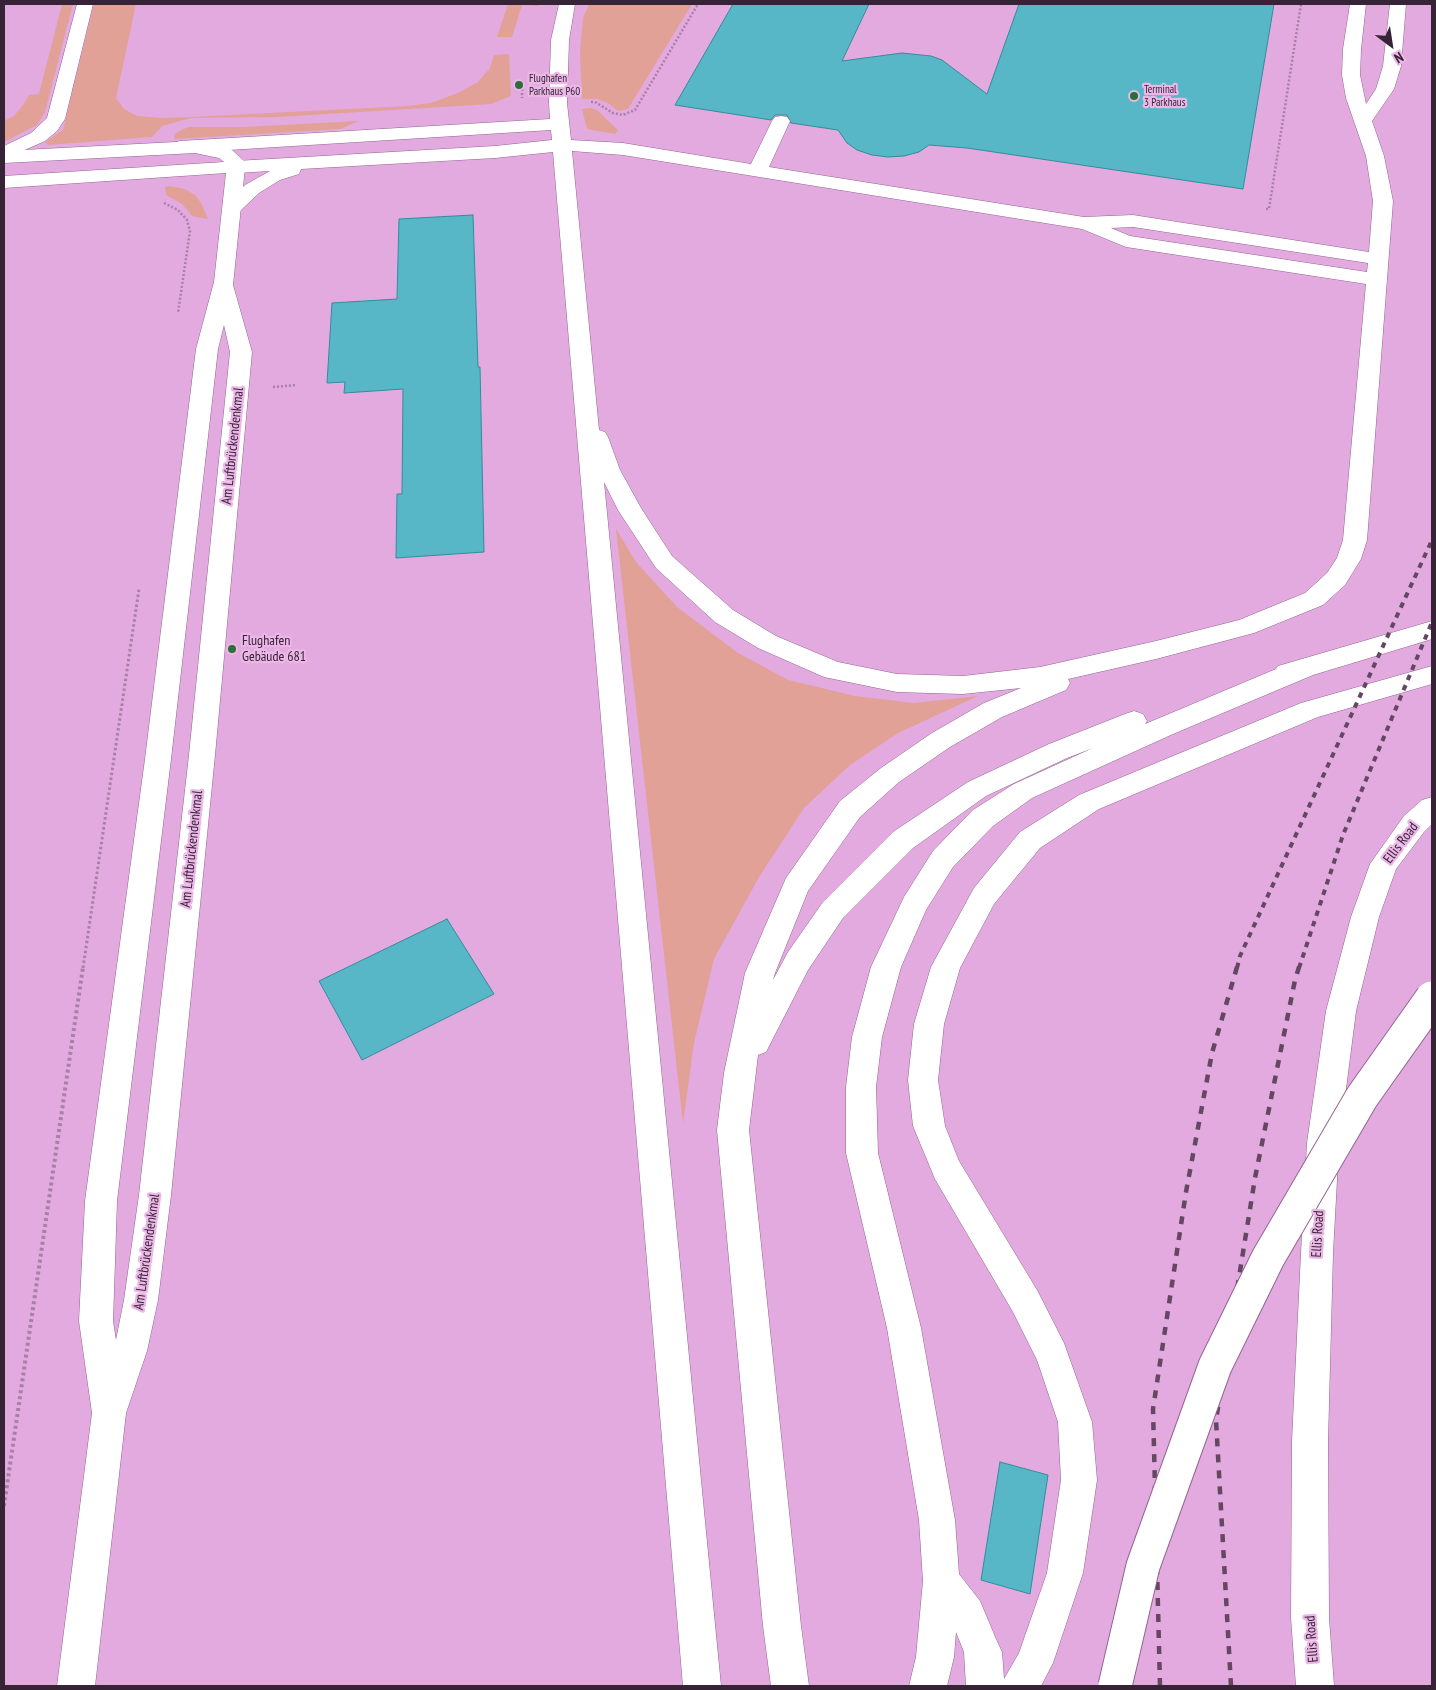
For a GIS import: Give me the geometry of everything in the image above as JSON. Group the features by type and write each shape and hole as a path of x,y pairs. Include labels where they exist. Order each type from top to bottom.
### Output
{"street":[{"path":"4,155 38,137 56,119 85,4"},
{"path":"567,4 560,40 558,103 702,1686"},
{"path":"584,403 609,470 625,502 664,562 724,616 767,642 833,670 897,683 963,685 1040,676 1156,650 1245,627 1314,599 1336,579 1349,559 1355,540 1384,201 1375,156 1354,98 1351,75 1358,4"},
{"path":"1363,121 1385,89 1392,66 1398,4"},
{"path":"757,171 781,121"},
{"path":"4,155 180,147 560,124"},
{"path":"236,167 255,152 263,149 315,139"},
{"path":"4,182 495,152 562,145 623,149 1084,223 1126,241 1378,269"},
{"path":"180,147 212,150 225,154 235,161 236,167"},
{"path":"495,152 544,167 566,188"},
{"path":"233,207 252,188 273,176 322,162"},
{"name":"Am Luftbrückendenkmal","path":"109,1414 96,1321 101,1200 207,349 224,282 236,167"},
{"name":"Am Luftbrückendenkmal","path":"76,1686 109,1414 130,1351 141,1300 155,1195 203,746 241,352 224,282"},
{"path":"739,1073 798,961 834,910 903,840 977,789 1058,751 1160,711 1432,630"},
{"path":"790,1686 782,1626 733,1130 739,1073 760,973 796,886 850,809 890,775 941,740 993,710 1068,678 1156,650"},
{"path":"928,1686 935,1657 941,1581 937,1520 904,1328 862,1153 861,1087 867,1037 886,967 914,905 943,859 982,818 1023,791 1164,727 1304,668"},
{"path":"1020,1686 1034,1663 1065,1574 1079,1480 1075,1422 1052,1355 1024,1301 946,1169 930,1126 923,1080 926,1042 928,1024 946,968 984,896 1030,840 1089,802 1310,710 1432,675"},
{"name":"Ellis Road","path":"1315,1686 1310,1618 1310,1442 1323,1143 1342,1012 1365,917 1384,864 1414,824 1432,808"},
{"path":"1115,1686 1143,1566 1216,1366 1268,1258 1362,1097 1432,998"},
{"path":"941,1581 967,1614 983,1652 985,1686"}],"path":[{"path":"585,102 595,102 613,113 623,115 635,110 698,4"},
{"path":"1259,209 1268,210 1301,4"},
{"path":"155,202 164,203 178,210 187,220 190,231 178,316"},
{"path":"4,1506 140,587"}],"shaded area":[{"path":"4,4 1432,4 1432,1686 4,1686"},
{"path":"62,4 73,4 45,112 37,125 4,142 4,121 14,116 29,95 39,94"},
{"path":"94,4 136,4 116,98 124,109 137,116 162,118 192,117 407,106 431,103 458,93 478,82 490,68 494,55 509,54 511,96 491,104 278,117 191,118 162,126 152,137 48,145 45,142 63,130"},
{"path":"508,4 539,4 538,6 522,5 512,37 497,37"},
{"path":"589,4 692,4 628,109 618,111 608,103 597,99 582,99 580,53 583,18"},
{"path":"591,108 597,110 618,130 615,134 587,129 582,109"},
{"path":"359,121 340,129 174,139 175,134 189,127 244,127"},
{"path":"165,187 185,189 195,195 208,219 192,216 182,204 166,195"},
{"path":"616,529 636,562 677,607 738,653 788,680 855,696 914,703 978,696 898,733 850,765 804,808 759,877 714,959 694,1043 683,1123"}],"building":[{"name":"Terminal 3 Parkhaus","path":"733,4 869,4 842,61 902,53 931,56 942,60 987,94 1019,4 1274,4 1243,189 967,148 929,145 919,152 904,156 872,155 857,150 847,143 838,130 791,123 787,115 775,115 771,120 675,105"},
{"path":"473,215 478,367 480,367 484,552 396,558 397,494 402,494 403,389 344,393 345,382 327,383 332,303 397,299 399,219"},
{"path":"447,919 494,994 362,1060 319,981"},
{"path":"1000,1462 1048,1475 1030,1594 981,1580"}],"railway":[{"path":"1237,968 1240,956 1432,540"},
{"path":"1299,968 1343,835 1432,622"},
{"path":"1160,1686 1153,1409 1186,1192 1212,1053 1237,967"},
{"path":"1231,1686 1216,1420 1255,1178 1299,967"}],"place":[{"name":"Flughafen Parkhaus P60","path":"519,85"},
{"name":"Terminal 3 Parkhaus","path":"1134,96"},
{"name":"Flughafen Gebäude 681","path":"232,649"}]}
